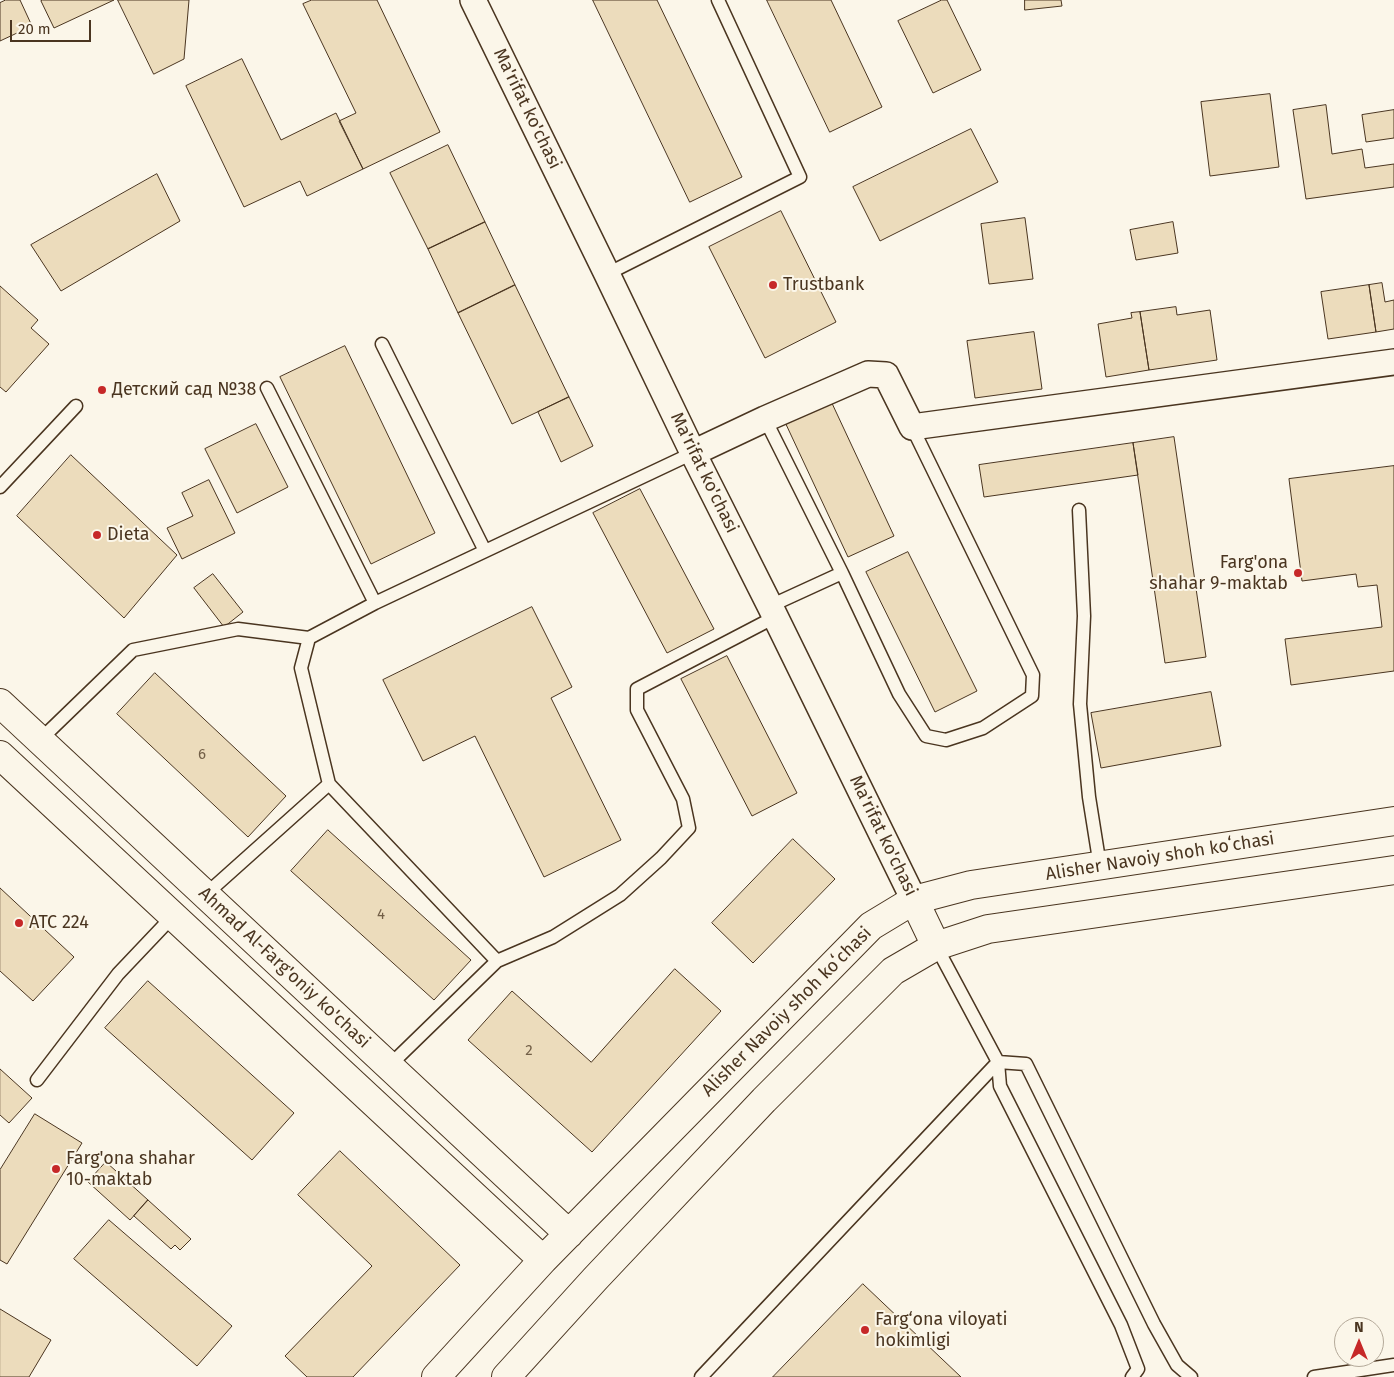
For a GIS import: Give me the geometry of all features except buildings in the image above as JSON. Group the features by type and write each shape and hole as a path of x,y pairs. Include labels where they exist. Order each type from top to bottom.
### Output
{"main road":[{"name":"Ahmad Al-Farg'oniy ko'chasi","path":"0,703 569,1234"},
{"path":"0,755 543,1260"},
{"name":"Alisher Navoiy shoh koʻchasi","path":"436,1377 543,1260 871,926 914,900 971,885 1394,822"},
{"path":"506,1377 750,1114 892,971 936,946 988,929 1394,870"},
{"name":"Ma'rifat ko'chasi","path":"914,900 936,946"}],"street":[{"name":"Ma'rifat ko'chasi","path":"473,0 693,453 773,611 914,900"},
{"path":"693,453 868,374 886,375 912,427 1394,362"}],"lane":[{"path":"607,274 800,178 718,0"},
{"path":"382,344 485,551"},
{"path":"268,388 375,603"},
{"path":"0,487 76,406"},
{"path":"765,419 842,573 899,694 926,736 946,740 983,728 1032,696 1033,675 912,427"},
{"path":"40,740 133,650 238,630 309,638 375,603 693,453"},
{"path":"1079,510 1084,616 1080,704 1089,798 1100,866"},
{"path":"389,1066 497,961 553,937 620,894 661,858 689,828 683,799 637,710 637,689 842,573"},
{"path":"309,638 301,668 329,784 497,961"},
{"path":"205,894 329,784"},
{"path":"37,1080 118,974 173,916"},
{"path":"936,946 998,1062 1000,1086 1122,1325 1138,1369 1132,1377"},
{"path":"701,1377 998,1062"},
{"path":"998,1062 1026,1064 1154,1324 1177,1365 1191,1377"},
{"path":"1314,1377 1394,1365"}],"place":[{"name":"Trustbank","path":"773,285"},
{"name":"Детский сад №38","path":"102,390"},
{"name":"Dieta","path":"97,535"},
{"name":"Farg'ona shahar 9-maktab","path":"1298,573"},
{"name":"АТС 224","path":"19,923"},
{"name":"Farg'ona shahar 10-maktab","path":"56,1169"},
{"name":"Farg‘ona viloyati hokimligi","path":"865,1330"}]}
